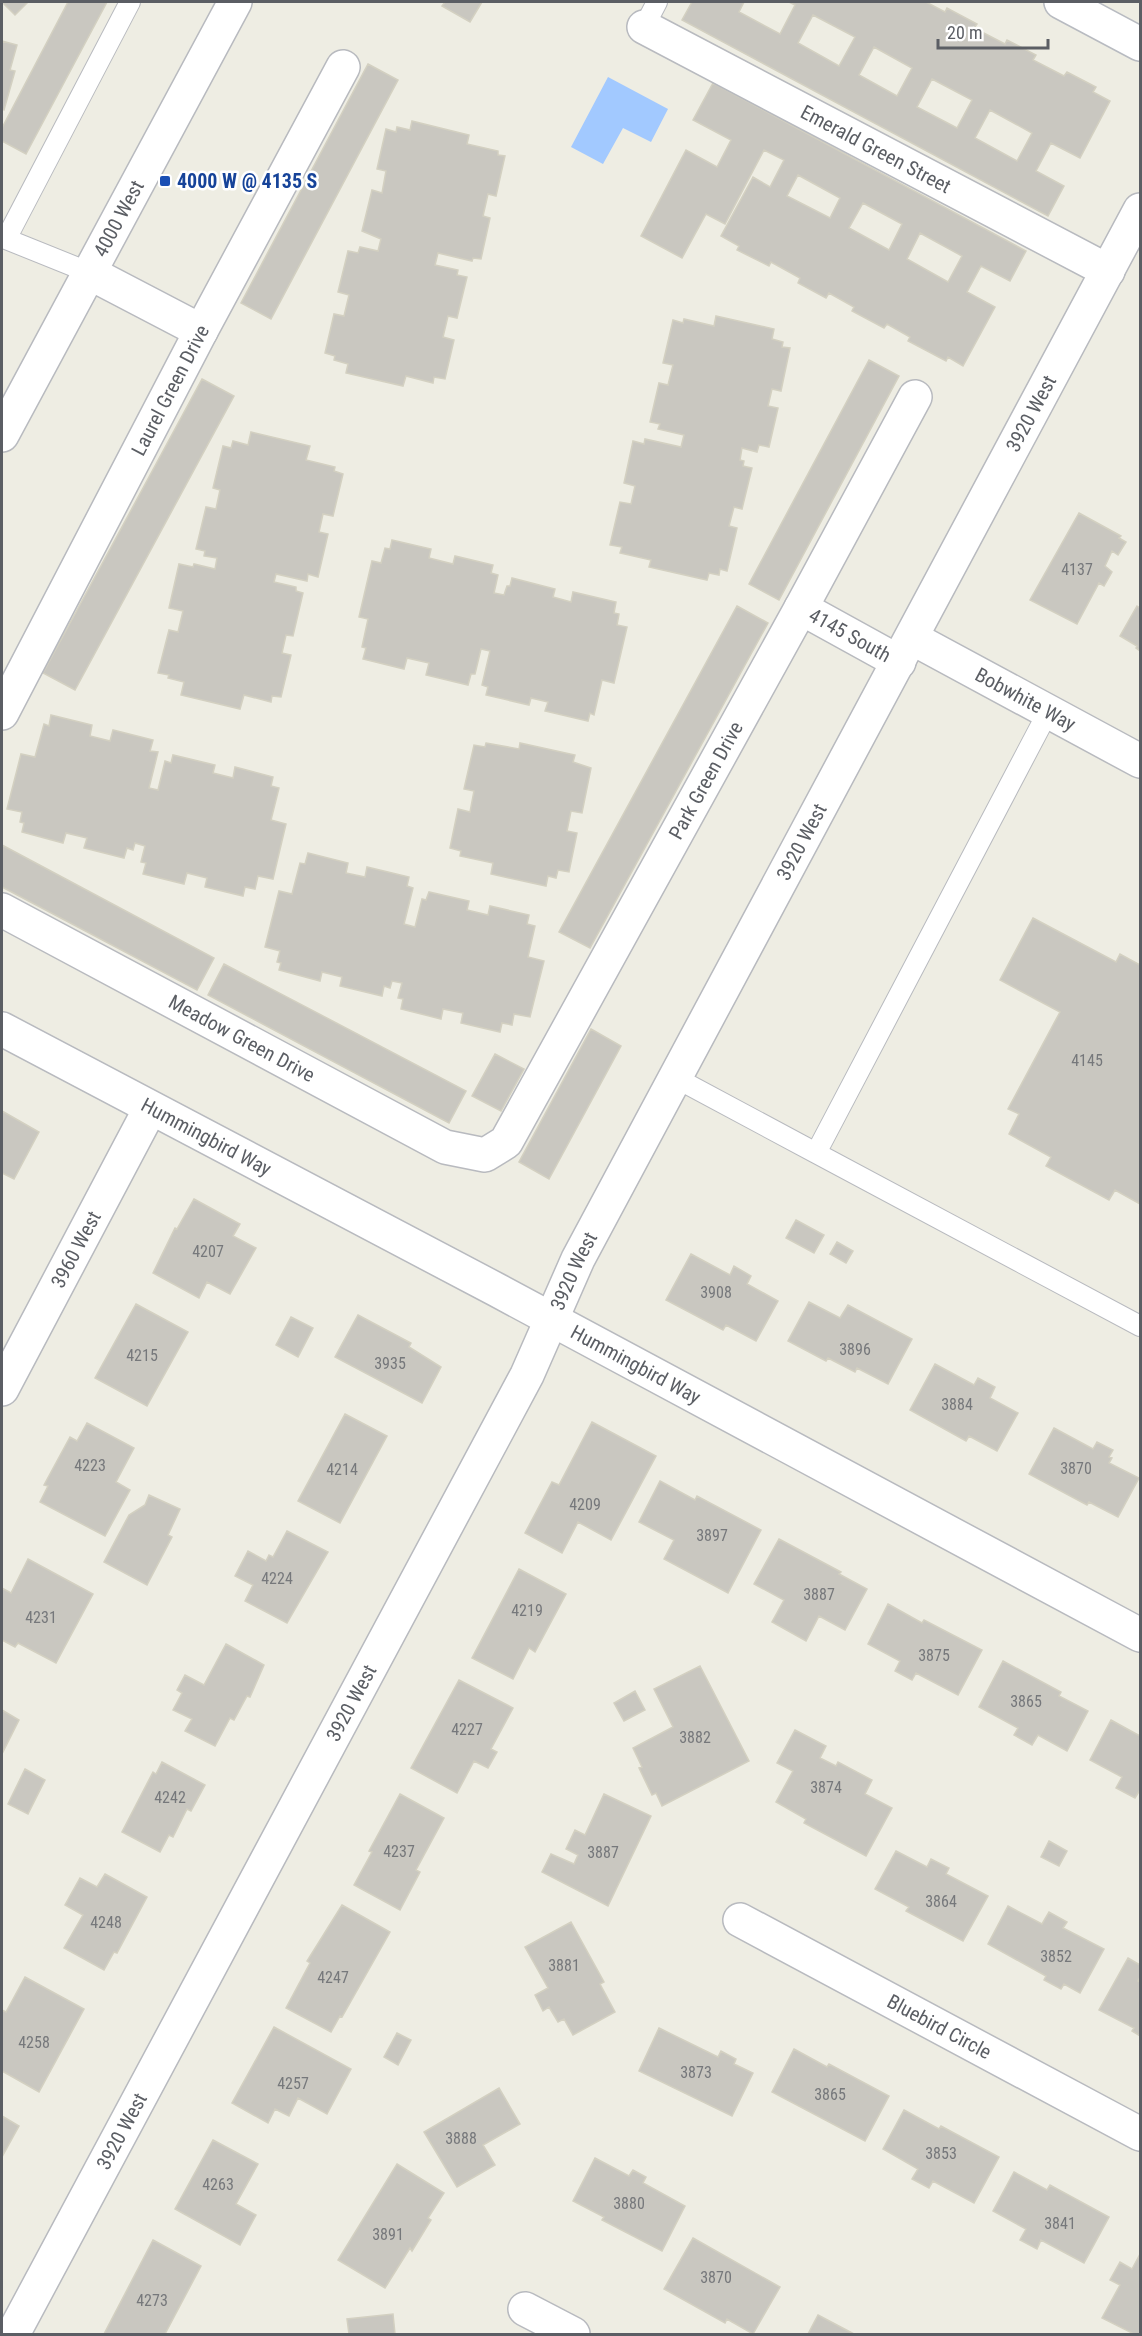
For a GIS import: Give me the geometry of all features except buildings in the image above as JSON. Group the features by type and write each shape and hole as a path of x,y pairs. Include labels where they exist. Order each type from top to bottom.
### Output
{"street":[{"name":"4000 West","path":"2,435 235,2"},
{"path":"1061,2 1140,44"},
{"name":"Emerald Green Street","path":"650,14 1108,271"},
{"name":"Laurel Green Drive","path":"2,713 201,331 343,67"},
{"name":"3920 West","path":"13,2334 527,1375 578,1259 1140,210"},
{"path":"88,272 201,331"},
{"name":"Park Green Drive","path":"485,1155 506,1142 915,397"},
{"name":"4145 South","path":"801,608 905,650"},
{"name":"Bobwhite Way","path":"905,650 1048,712 1140,761"},
{"name":"Meadow Green Drive","path":"2,910 445,1147 485,1155"},
{"name":"Hummingbird Way","path":"2,1029 1140,1635"},
{"name":"3960 West","path":"2,1389 150,1109"},
{"name":"Bluebird Circle","path":"740,1920 1140,2134"},
{"path":"525,2309 573,2334"}],"lane":[{"path":"88,272 3,241 130,2"},
{"path":"816,1152 1048,712"},
{"path":"676,1078 1140,1326"}],"water":[{"path":"608,77 668,109 651,142 623,128 603,164 571,147"}],"place":[{"name":"4000 W @ 4135 S","path":"165,181"}]}
